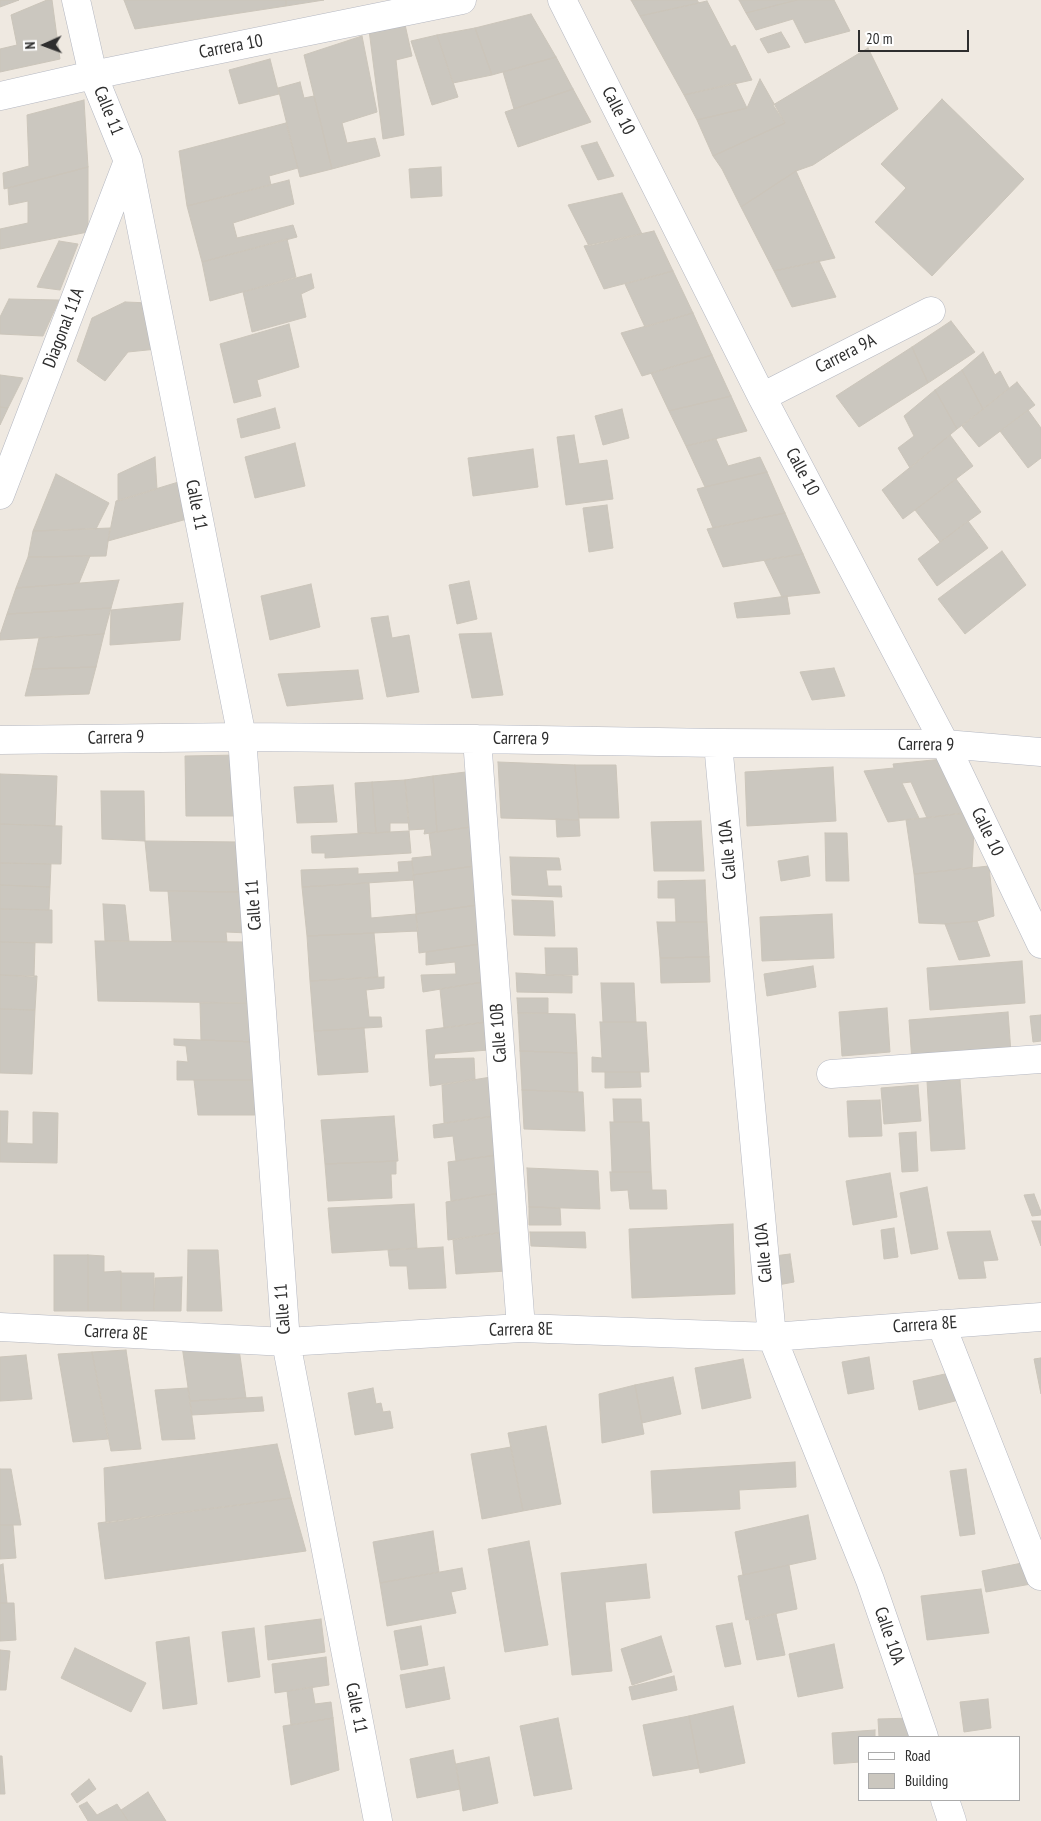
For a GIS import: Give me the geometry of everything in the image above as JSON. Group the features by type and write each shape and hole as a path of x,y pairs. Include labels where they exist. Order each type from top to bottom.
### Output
{"street":[{"name":"Calle 11","path":"76,0 93,75 128,161 242,737 286,1342 378,1821"},
{"name":"Carrera 10","path":"0,96 93,75 462,0"},
{"name":"Calle 10","path":"562,0 762,397 945,744 1041,944"},
{"name":"Diagonal 11A","path":"0,495 128,161"},
{"name":"Carrera 9A","path":"762,397 931,310"},
{"name":"Carrera 9","path":"0,740 242,737 945,744 1041,752"},
{"name":"Calle 10B","path":"477,739 520,1328"},
{"name":"Calle 10A","path":"718,743 772,1337 870,1580 924,1736"},
{"path":"831,1074 1041,1059"},
{"name":"Carrera 8E","path":"0,1327 286,1342 520,1328 772,1337 1041,1317"},
{"path":"941,1324 1040,1576"}],"building":[{"path":"0,0 19,0 0,7"},
{"path":"47,0 52,0 60,59 0,72 0,49 17,45 11,15"},
{"path":"124,0 286,0 286,6 135,29"},
{"path":"286,0 324,0 286,6"},
{"path":"631,0 697,0 699,3 640,16"},
{"path":"739,0 797,0 746,13"},
{"path":"797,0 834,0 850,31 805,43 793,19 756,30 746,13"},
{"path":"707,1 731,47 735,45 752,80 684,95 640,16"},
{"path":"531,14 556,57 492,75 475,28"},
{"path":"404,20 412,56 396,60 404,135 383,139 369,30"},
{"path":"475,28 492,75 453,83 437,35"},
{"path":"781,32 790,47 768,53 760,39"},
{"path":"437,35 458,97 432,105 411,41"},
{"path":"362,36 377,112 342,123 347,143 375,138 380,156 332,169 304,55"},
{"path":"868,48 898,109 813,165 796,171 741,207 722,169 713,156 785,123 773,105"},
{"path":"556,57 573,89 514,109 503,72"},
{"path":"270,59 279,94 239,104 229,70"},
{"path":"760,79 785,123 713,156 697,120 747,108"},
{"path":"300,82 304,98 314,96 332,169 300,177 278,88"},
{"path":"735,83 747,108 697,120 684,95"},
{"path":"573,89 591,122 518,147 505,112"},
{"path":"942,99 1024,179 932,276 875,222 906,188 881,164"},
{"path":"84,100 88,167 4,189 3,173 29,166 27,115"},
{"path":"286,123 298,168 269,176 271,185 187,206 179,151"},
{"path":"597,142 614,176 598,180 581,146"},
{"path":"88,167 88,232 0,249 0,229 28,223 28,201 9,205 8,188"},
{"path":"441,167 442,196 411,198 409,169"},
{"path":"796,171 835,258 774,271 741,207"},
{"path":"289,180 294,204 233,223 237,238 293,225 297,237 202,262 187,206"},
{"path":"622,193 642,234 589,246 568,205"},
{"path":"654,231 673,271 604,289 584,246"},
{"path":"287,239 296,277 210,301 202,262"},
{"path":"59,241 78,244 60,290 37,287"},
{"path":"819,261 836,297 792,307 774,271"},
{"path":"673,271 693,313 645,327 625,284"},
{"path":"311,274 314,288 301,294 306,317 252,332 243,292"},
{"path":"9,299 59,300 43,336 0,334 0,317"},
{"path":"125,302 150,303 157,349 128,352 105,381 77,361 92,318"},
{"path":"693,313 712,355 642,376 621,333"},
{"path":"951,321 975,352 928,383 912,347"},
{"path":"289,324 299,367 257,380 261,396 234,403 220,344"},
{"path":"912,347 928,383 859,427 836,396"},
{"path":"983,352 995,375 1000,371 1009,388 983,409 962,370"},
{"path":"712,355 731,396 669,411 651,373"},
{"path":"962,370 983,409 957,429 935,390"},
{"path":"0,375 23,378 8,408 0,407"},
{"path":"1017,382 1035,405 979,447 962,426"},
{"path":"935,390 957,429 910,468 898,448 914,436 904,416"},
{"path":"731,396 747,431 686,446 669,411"},
{"path":"0,407 8,408 0,425"},
{"path":"275,408 280,428 241,438 237,419"},
{"path":"622,409 629,438 603,445 595,416"},
{"path":"1028,410 1041,428 1041,458 1028,468 1000,431"},
{"path":"574,435 579,464 607,460 613,499 566,505 557,437"},
{"path":"950,435 973,466 903,519 882,490"},
{"path":"716,439 728,466 760,457 767,472 705,487 686,446"},
{"path":"295,443 305,486 255,498 245,457"},
{"path":"533,449 538,487 473,496 468,458"},
{"path":"155,457 157,489 118,501 118,474"},
{"path":"767,472 785,513 713,528 697,489"},
{"path":"56,474 109,503 96,529 33,531"},
{"path":"956,479 981,512 940,542 915,510"},
{"path":"185,480 187,519 108,541 116,501"},
{"path":"607,505 613,548 589,552 583,508"},
{"path":"785,513 803,554 723,567 707,529"},
{"path":"968,521 988,548 937,586 918,559"},
{"path":"110,528 106,556 28,557 33,531"},
{"path":"1002,551 1026,585 965,634 938,599"},
{"path":"803,554 820,593 782,597 764,560"},
{"path":"90,556 79,583 16,588 28,557"},
{"path":"119,580 111,608 7,614 16,588"},
{"path":"469,581 477,619 457,624 449,585"},
{"path":"311,584 320,627 270,640 261,596"},
{"path":"787,596 790,614 737,618 734,603"},
{"path":"183,603 180,640 110,645 111,610"},
{"path":"111,608 104,634 0,640 7,614"},
{"path":"388,616 392,638 409,635 419,692 387,697 371,618"},
{"path":"491,633 503,695 472,698 459,634"},
{"path":"104,634 96,667 32,669 39,638"},
{"path":"96,667 89,694 25,696 32,669"},
{"path":"834,668 845,696 812,700 800,672"},
{"path":"358,670 363,699 287,706 278,674"},
{"path":"239,755 239,816 186,816 185,756"},
{"path":"943,759 969,812 927,818 911,782 902,783 919,818 888,822 864,771 894,768 893,764"},
{"path":"498,762 575,765 579,820 501,818"},
{"path":"575,765 616,765 619,818 579,818"},
{"path":"833,767 836,821 747,826 745,772"},
{"path":"466,772 470,827 437,832 433,776"},
{"path":"0,774 57,776 55,826 0,824"},
{"path":"433,776 437,832 424,834 425,829 409,830 405,780"},
{"path":"405,780 409,823 390,823 390,832 376,833 372,782"},
{"path":"372,782 376,833 358,833 355,783"},
{"path":"333,785 337,822 297,823 294,787"},
{"path":"101,791 144,791 145,841 102,839"},
{"path":"975,812 972,868 914,874 906,820"},
{"path":"556,819 579,820 580,836 557,837"},
{"path":"701,821 704,871 654,871 651,822"},
{"path":"0,824 62,826 61,864 0,863"},
{"path":"470,827 474,866 413,875 412,858 432,856 429,833"},
{"path":"409,831 411,853 325,858 325,853 312,853 311,836"},
{"path":"825,833 847,833 849,881 826,881"},
{"path":"145,841 240,842 245,892 150,891"},
{"path":"808,856 810,876 781,881 778,861"},
{"path":"510,857 559,858 561,870 546,870 548,886 561,886 562,897 512,895"},
{"path":"412,861 414,880 302,887 301,870 358,868 358,874 399,872 398,862"},
{"path":"0,863 51,864 50,887 0,885"},
{"path":"474,866 477,905 416,914 413,875"},
{"path":"989,866 994,916 977,921 945,924 919,923 914,874"},
{"path":"705,880 707,922 676,922 675,898 658,898 658,881"},
{"path":"369,883 371,918 416,914 418,931 307,936 302,887"},
{"path":"0,885 50,887 49,910 0,909"},
{"path":"168,891 245,892 248,933 226,932 227,942 172,941"},
{"path":"512,900 553,901 555,936 514,935"},
{"path":"103,904 125,905 129,941 105,941"},
{"path":"477,905 480,944 419,953 416,914"},
{"path":"0,909 52,910 52,943 0,942"},
{"path":"832,914 834,958 762,961 760,917"},
{"path":"977,921 990,956 959,960 945,924"},
{"path":"657,922 707,922 709,957 660,958"},
{"path":"374,933 378,977 310,981 307,936"},
{"path":"95,941 249,942 254,1003 98,1001"},
{"path":"0,942 35,943 34,977 0,975"},
{"path":"480,944 483,982 423,992 421,975 456,974 455,962 426,965 426,952"},
{"path":"545,948 577,948 578,975 546,975"},
{"path":"709,957 710,982 661,983 660,958"},
{"path":"1022,961 1025,1003 930,1010 927,968"},
{"path":"813,966 816,987 767,996 764,974"},
{"path":"516,973 572,976 572,993 517,992"},
{"path":"0,975 37,976 35,1010 0,1009"},
{"path":"384,977 384,988 366,990 369,1017 381,1017 382,1027 314,1031 310,981"},
{"path":"483,982 486,1022 444,1028 440,989"},
{"path":"601,983 634,983 636,1022 603,1022"},
{"path":"517,998 548,998 548,1013 518,1013"},
{"path":"200,1003 254,1003 257,1042 201,1040"},
{"path":"887,1008 890,1052 842,1056 839,1012"},
{"path":"0,1009 35,1010 32,1074 0,1073"},
{"path":"1008,1012 1011,1053 912,1061 909,1020"},
{"path":"518,1013 575,1014 577,1053 520,1051"},
{"path":"1041,1015 1041,1041 1033,1042 1030,1016"},
{"path":"486,1022 489,1050 435,1054 434,1059 474,1058 475,1079 430,1086 426,1030"},
{"path":"600,1022 646,1022 649,1072 592,1072 592,1057 602,1058"},
{"path":"364,1028 368,1072 318,1075 314,1031"},
{"path":"174,1039 257,1042 260,1080 177,1080 177,1061 188,1062 186,1046 174,1045"},
{"path":"520,1051 577,1053 578,1092 522,1090"},
{"path":"605,1072 640,1072 641,1087 605,1088"},
{"path":"491,1077 494,1116 444,1123 442,1085"},
{"path":"194,1080 260,1080 263,1115 198,1115"},
{"path":"960,1080 965,1149 931,1151 927,1081"},
{"path":"918,1085 921,1121 884,1124 881,1088"},
{"path":"522,1090 583,1092 585,1131 524,1129"},
{"path":"613,1099 641,1099 642,1122 614,1122"},
{"path":"880,1100 882,1136 849,1137 847,1101"},
{"path":"0,1111 8,1111 7,1143 33,1144 33,1112 58,1113 57,1163 0,1162"},
{"path":"394,1116 398,1161 325,1164 321,1120"},
{"path":"494,1116 497,1155 456,1161 453,1136 434,1138 433,1125"},
{"path":"610,1122 649,1122 651,1172 612,1172"},
{"path":"916,1132 918,1171 902,1172 899,1133"},
{"path":"497,1155 500,1193 451,1201 448,1162"},
{"path":"396,1161 396,1174 391,1174 392,1198 328,1201 325,1164"},
{"path":"527,1168 598,1171 600,1209 529,1207"},
{"path":"610,1172 651,1172 652,1190 666,1190 667,1209 630,1209 628,1190 611,1191"},
{"path":"890,1173 897,1217 853,1225 846,1181"},
{"path":"927,1187 938,1249 911,1254 900,1193"},
{"path":"500,1193 504,1232 448,1240 446,1202"},
{"path":"1034,1194 1041,1215 1032,1216 1024,1195"},
{"path":"414,1204 417,1248 332,1253 328,1208"},
{"path":"529,1207 560,1208 561,1225 529,1225"},
{"path":"1032,1221 1041,1221 1041,1246"},
{"path":"733,1224 735,1294 632,1298 629,1229"},
{"path":"894,1228 898,1257 884,1259 881,1230"},
{"path":"990,1231 998,1260 983,1261 986,1278 959,1279 947,1232"},
{"path":"504,1232 507,1271 456,1274 453,1240"},
{"path":"530,1232 585,1232 586,1248 531,1246"},
{"path":"443,1247 446,1288 409,1289 407,1266 390,1266 388,1250"},
{"path":"188,1250 218,1250 222,1311 187,1311"},
{"path":"790,1254 794,1282 778,1285 774,1256"},
{"path":"54,1255 88,1255 88,1311 54,1311"},
{"path":"88,1255 104,1256 104,1272 121,1271 121,1311 88,1311"},
{"path":"121,1273 154,1273 154,1311 121,1311"},
{"path":"182,1277 181,1311 154,1311 155,1278"},
{"path":"238,1342 246,1398 190,1401 182,1346"},
{"path":"126,1350 141,1449 111,1451 92,1352"},
{"path":"92,1352 108,1439 73,1442 58,1354"},
{"path":"26,1355 32,1399 0,1401 0,1357"},
{"path":"869,1357 874,1389 848,1394 842,1362"},
{"path":"1041,1358 1041,1394 1034,1359"},
{"path":"743,1359 751,1398 702,1409 695,1368"},
{"path":"954,1372 959,1400 919,1410 913,1381"},
{"path":"673,1377 681,1414 642,1423 635,1385"},
{"path":"635,1385 644,1434 602,1443 599,1394"},
{"path":"188,1388 195,1439 162,1440 155,1390"},
{"path":"373,1388 376,1404 381,1403 383,1412 390,1411 393,1428 355,1435 348,1393"},
{"path":"262,1397 264,1411 192,1415 190,1401"},
{"path":"546,1426 561,1504 523,1511 508,1433"},
{"path":"277,1444 291,1498 106,1523 104,1468"},
{"path":"511,1447 523,1511 482,1519 471,1454"},
{"path":"795,1462 796,1487 739,1490 740,1509 653,1513 651,1471"},
{"path":"0,1469 11,1469 21,1525 0,1525"},
{"path":"966,1469 975,1534 960,1536 950,1471"},
{"path":"291,1498 306,1551 105,1579 98,1523"},
{"path":"808,1515 816,1559 743,1575 735,1532"},
{"path":"0,1525 13,1525 16,1558 0,1559"},
{"path":"433,1531 439,1572 380,1583 373,1542"},
{"path":"529,1541 548,1645 505,1652 488,1549"},
{"path":"1027,1562 1031,1584 986,1592 982,1571"},
{"path":"3,1564 7,1603 0,1603 0,1565"},
{"path":"646,1564 650,1598 605,1602 612,1671 572,1675 561,1573"},
{"path":"789,1565 797,1609 746,1620 738,1576"},
{"path":"462,1568 466,1589 451,1592 456,1613 387,1626 380,1583"},
{"path":"981,1589 989,1633 927,1640 921,1596"},
{"path":"0,1603 14,1603 16,1640 0,1641"},
{"path":"776,1614 785,1655 757,1660 749,1620"},
{"path":"321,1619 325,1652 268,1660 265,1626"},
{"path":"732,1623 741,1664 725,1667 716,1626"},
{"path":"421,1626 428,1665 401,1670 394,1631"},
{"path":"254,1628 260,1677 228,1682 222,1632"},
{"path":"661,1636 672,1672 632,1685 621,1649"},
{"path":"189,1637 197,1704 163,1709 156,1642"},
{"path":"834,1644 843,1688 798,1697 789,1654"},
{"path":"75,1648 146,1683 131,1712 61,1678"},
{"path":"0,1650 10,1651 6,1690 0,1690"},
{"path":"326,1657 329,1685 275,1693 272,1664"},
{"path":"444,1667 450,1699 406,1708 400,1675"},
{"path":"674,1676 677,1690 632,1700 629,1687"},
{"path":"312,1687 315,1704 331,1702 333,1718 291,1725 287,1691"},
{"path":"988,1699 991,1728 964,1732 960,1702"},
{"path":"733,1706 745,1763 700,1773 689,1716"},
{"path":"689,1716 699,1768 653,1776 643,1725"},
{"path":"333,1718 339,1770 291,1785 283,1726"},
{"path":"558,1718 572,1789 534,1796 520,1726"},
{"path":"913,1718 914,1736 879,1736 878,1719"},
{"path":"875,1730 875,1736 858,1736 858,1762 834,1764 832,1733"},
{"path":"453,1750 460,1789 417,1798 410,1759"},
{"path":"0,1756 2,1756 5,1794 0,1794"},
{"path":"489,1757 498,1803 463,1811 456,1764"},
{"path":"89,1779 96,1789 77,1803 71,1794"},
{"path":"148,1792 166,1821 128,1821 121,1810"},
{"path":"87,1802 97,1815 117,1804 128,1821 88,1821 79,1806"}]}
